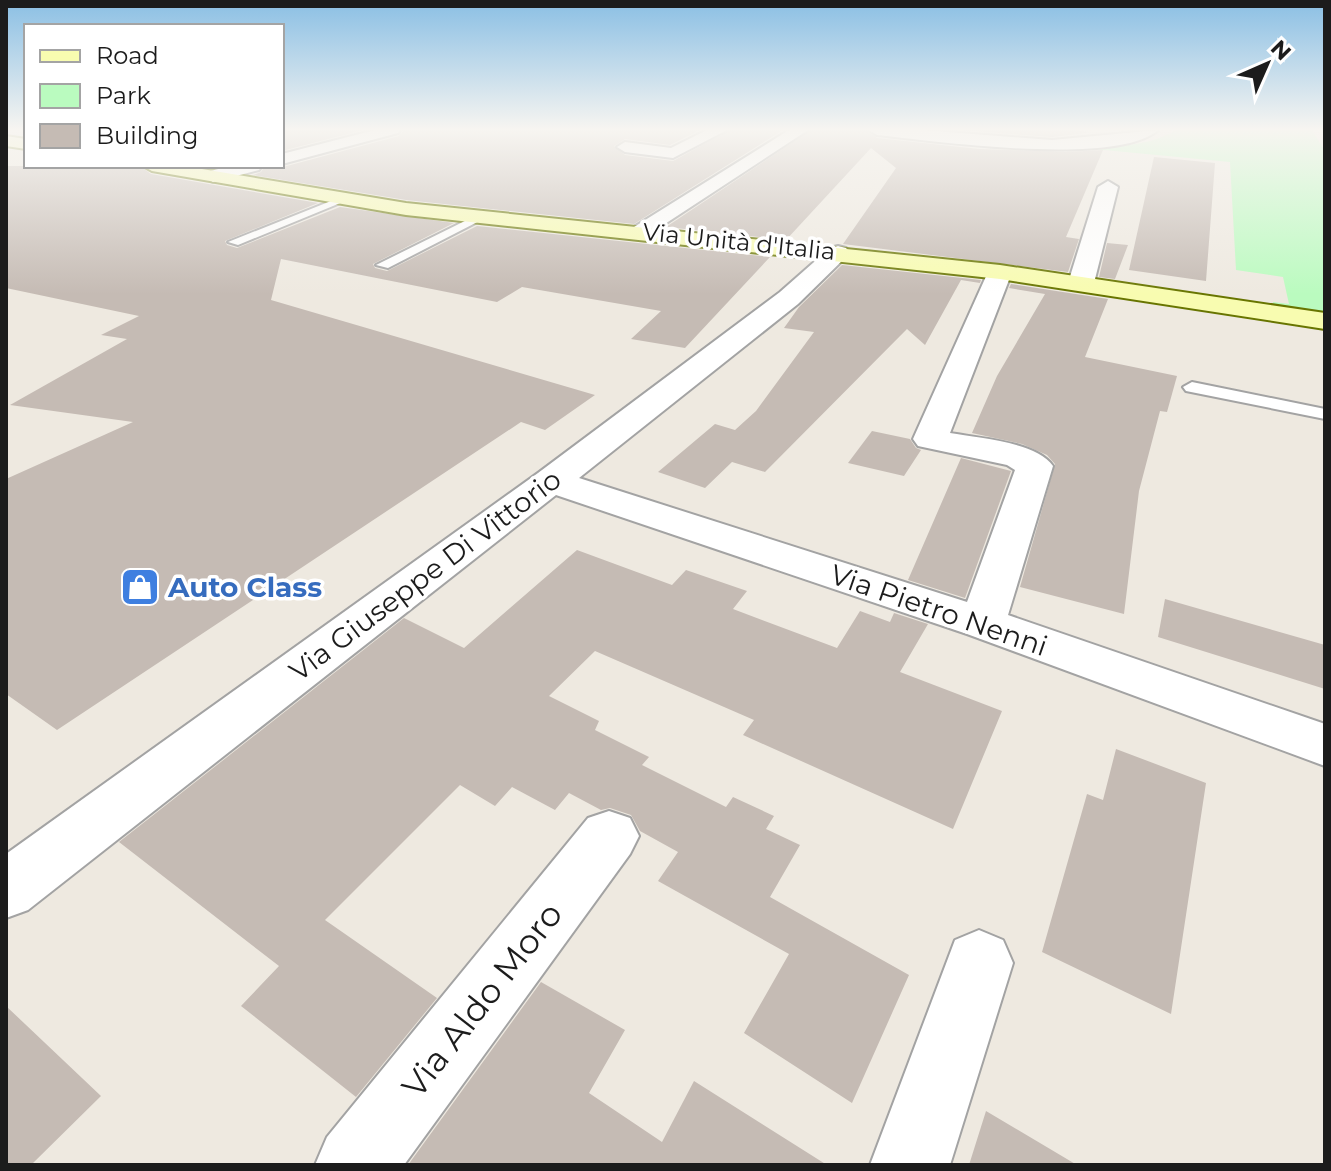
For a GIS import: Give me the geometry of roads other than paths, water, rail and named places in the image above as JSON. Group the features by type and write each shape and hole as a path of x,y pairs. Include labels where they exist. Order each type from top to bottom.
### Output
{"street":[{"name":"Via Unità d'Italia","path":"263,185 406,209 1000,272 1325,321"},
{"path":"637,232 713,185"},
{"path":"1081,283 1108,187"},
{"name":"Via Giuseppe Di Vittorio","path":"6,890 551,481 789,298 838,253"},
{"path":"983,623 1035,466 1018,457 930,439 1000,272"},
{"name":"Via Pietro Nenni","path":"551,481 983,623 1325,745"},
{"name":"Via Aldo Moro","path":"355,1165 609,836"},
{"path":"910,1165 979,963"}],"lane":[{"path":"234,242 345,199"},
{"path":"383,265 483,216"},
{"path":"1192,387 1325,414"}],"place":[{"name":"Auto Class","path":"140,587"}]}
